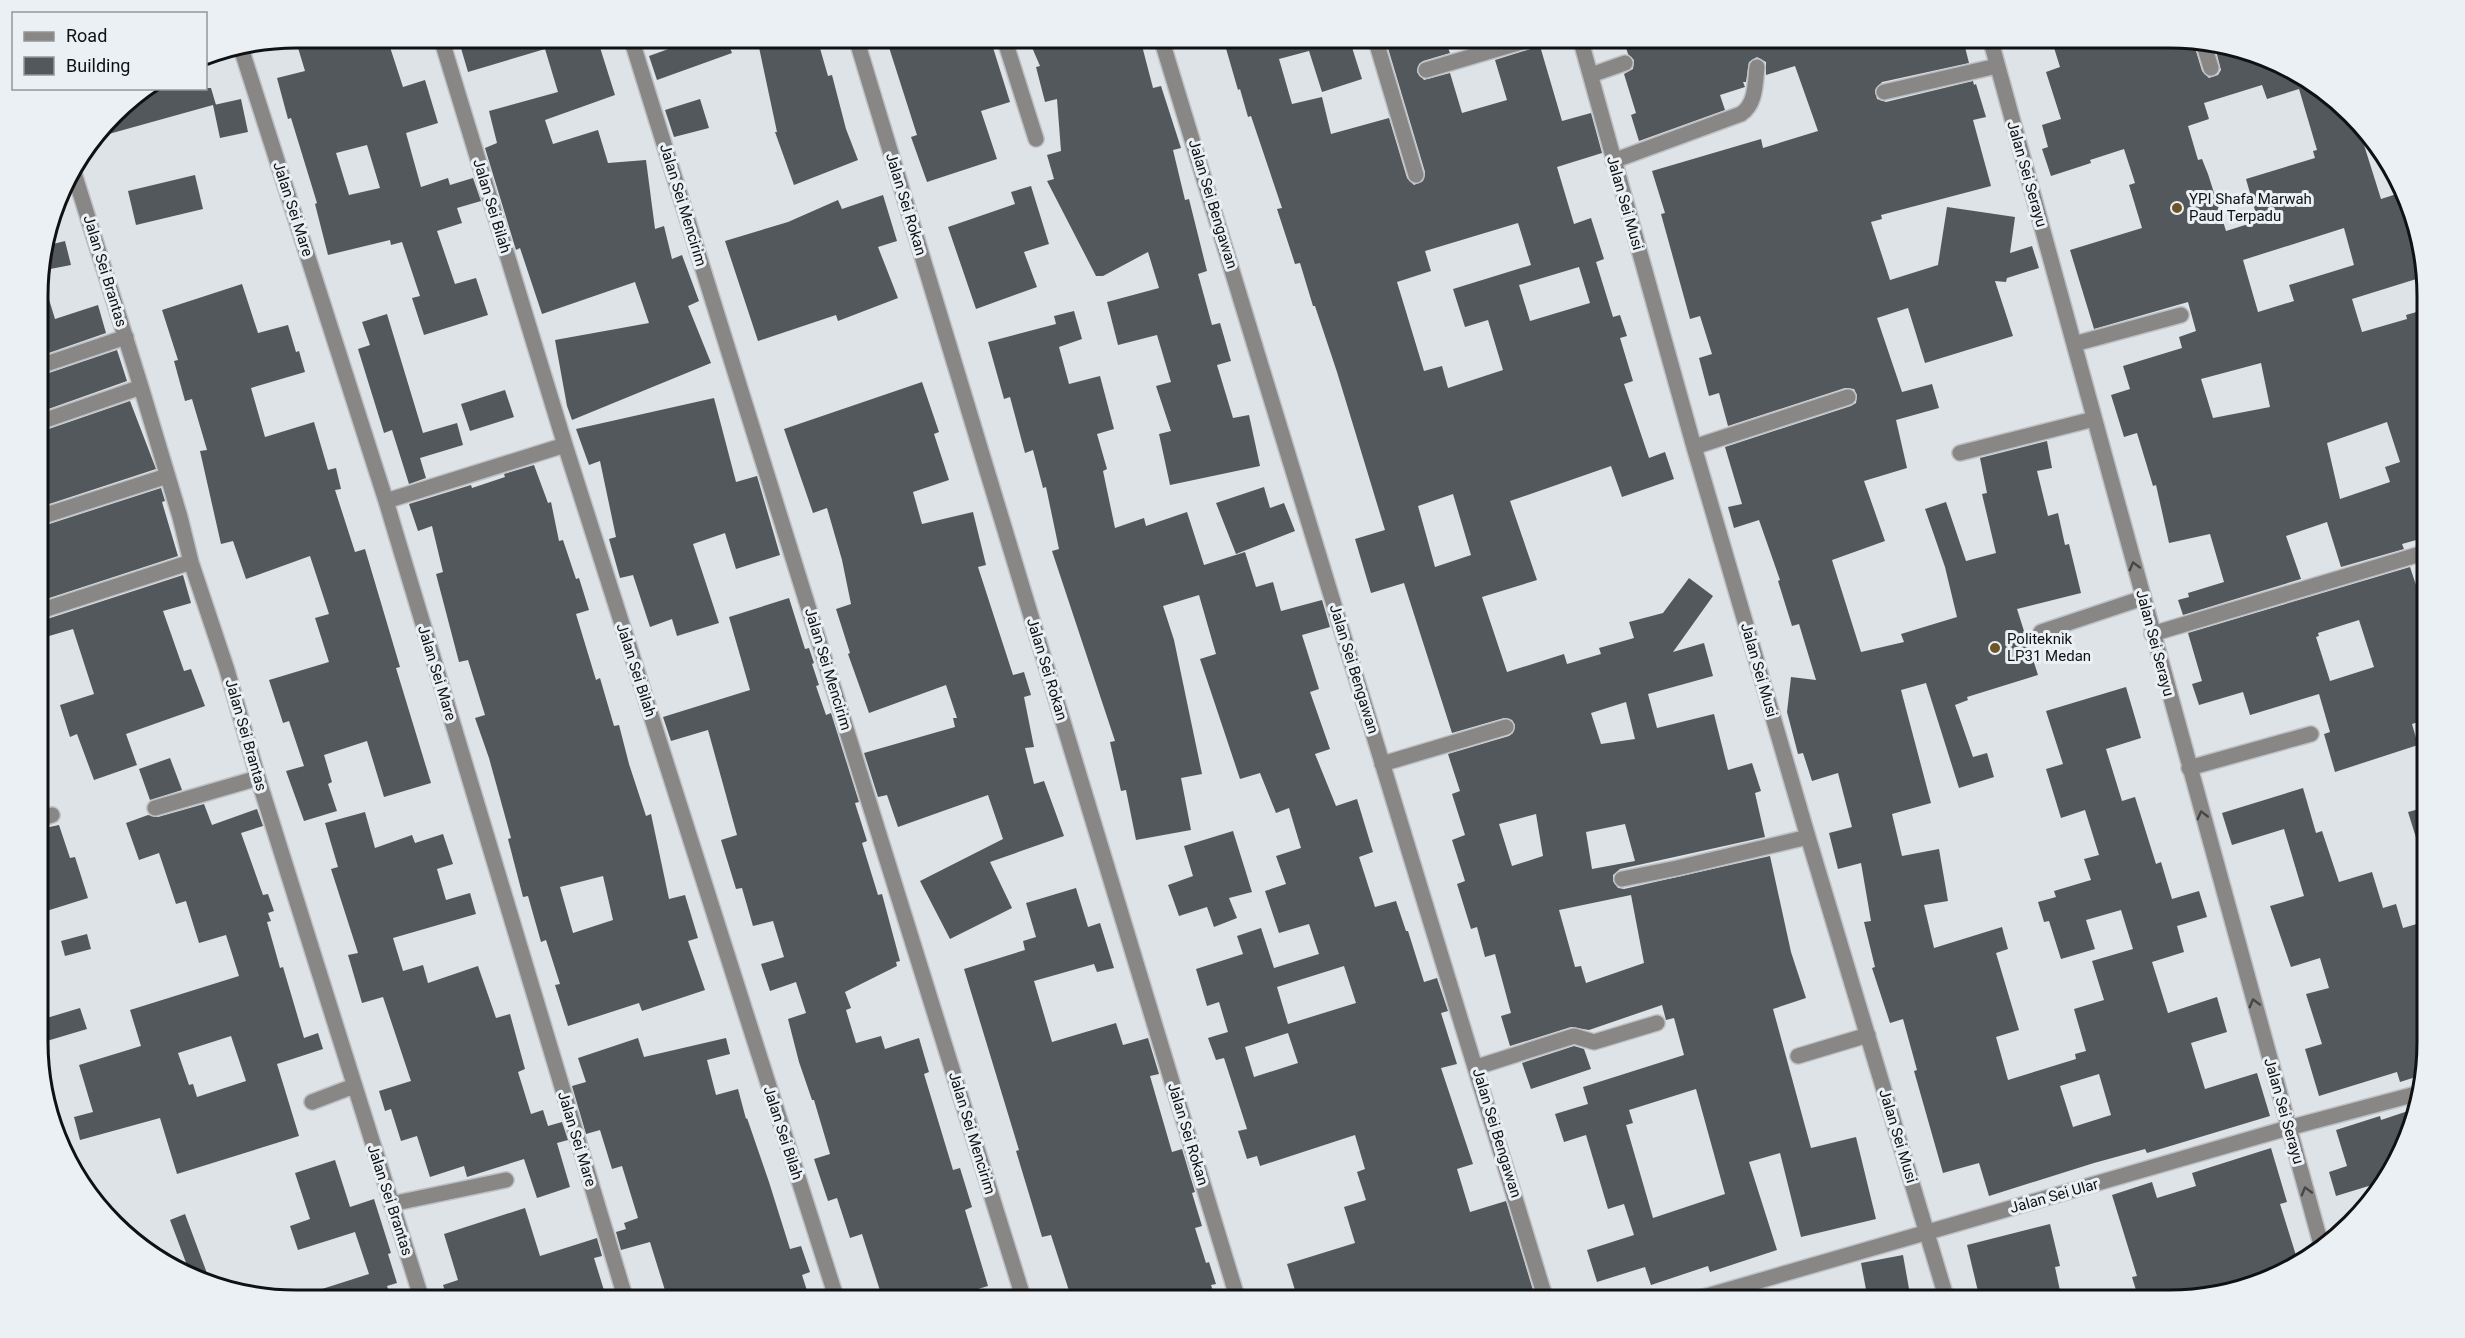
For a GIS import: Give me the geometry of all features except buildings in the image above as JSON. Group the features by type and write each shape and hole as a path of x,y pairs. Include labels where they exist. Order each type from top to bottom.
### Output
{"street":[{"name":"Jalan Sei Bilah","path":"444,48 565,445 834,1290"},
{"name":"Jalan Sei Mencirim","path":"634,48 1021,1290"},
{"name":"Jalan Sei Rokan","path":"859,48 1235,1290"},
{"path":"1007,48 1036,139"},
{"name":"Jalan Sei Bengawan","path":"1164,48 1477,1067 1543,1290"},
{"path":"1378,48 1416,175"},
{"path":"1426,70 1500,48"},
{"name":"Jalan Sei Musi","path":"1583,48 1694,447 1944,1290"},
{"name":"Jalan Sei Serayu","path":"1992,48 2320,1239"},
{"path":"2206,51 2211,68"},
{"name":"Jalan Sei Mare","path":"243,54 386,501 623,1290"},
{"path":"1591,75 1625,63"},
{"path":"1884,92 1997,66"},
{"path":"1613,161 1741,114 1753,101 1757,67"},
{"name":"Jalan Sei Brantas","path":"77,181 126,337 191,562 227,670 258,778 419,1290"},
{"path":"2074,344 2181,315"},
{"path":"48,363 126,337"},
{"path":"48,419 141,387"},
{"path":"1694,447 1848,397"},
{"path":"1960,453 2094,419"},
{"path":"386,501 565,445"},
{"path":"48,514 167,476"},
{"path":"2152,634 2417,555"},
{"path":"48,608 191,562"},
{"path":"2041,632 2143,598"},
{"path":"1383,764 1506,727"},
{"path":"2189,768 2311,734"},
{"path":"155,808 258,778"},
{"path":"1622,879 1808,837"},
{"path":"1477,1067 1574,1036 1594,1042 1657,1023"},
{"path":"1798,1056 1868,1035"},
{"path":"312,1102 354,1086"},
{"name":"Jalan Sei Ular","path":"1728,1290 2288,1128 2411,1095"},
{"path":"391,1204 506,1180"}],"place":[{"name":"YPI Shafa Marwah Paud Terpadu","path":"2177,208"},
{"name":"Politeknik LP31 Medan","path":"1995,648"}]}
